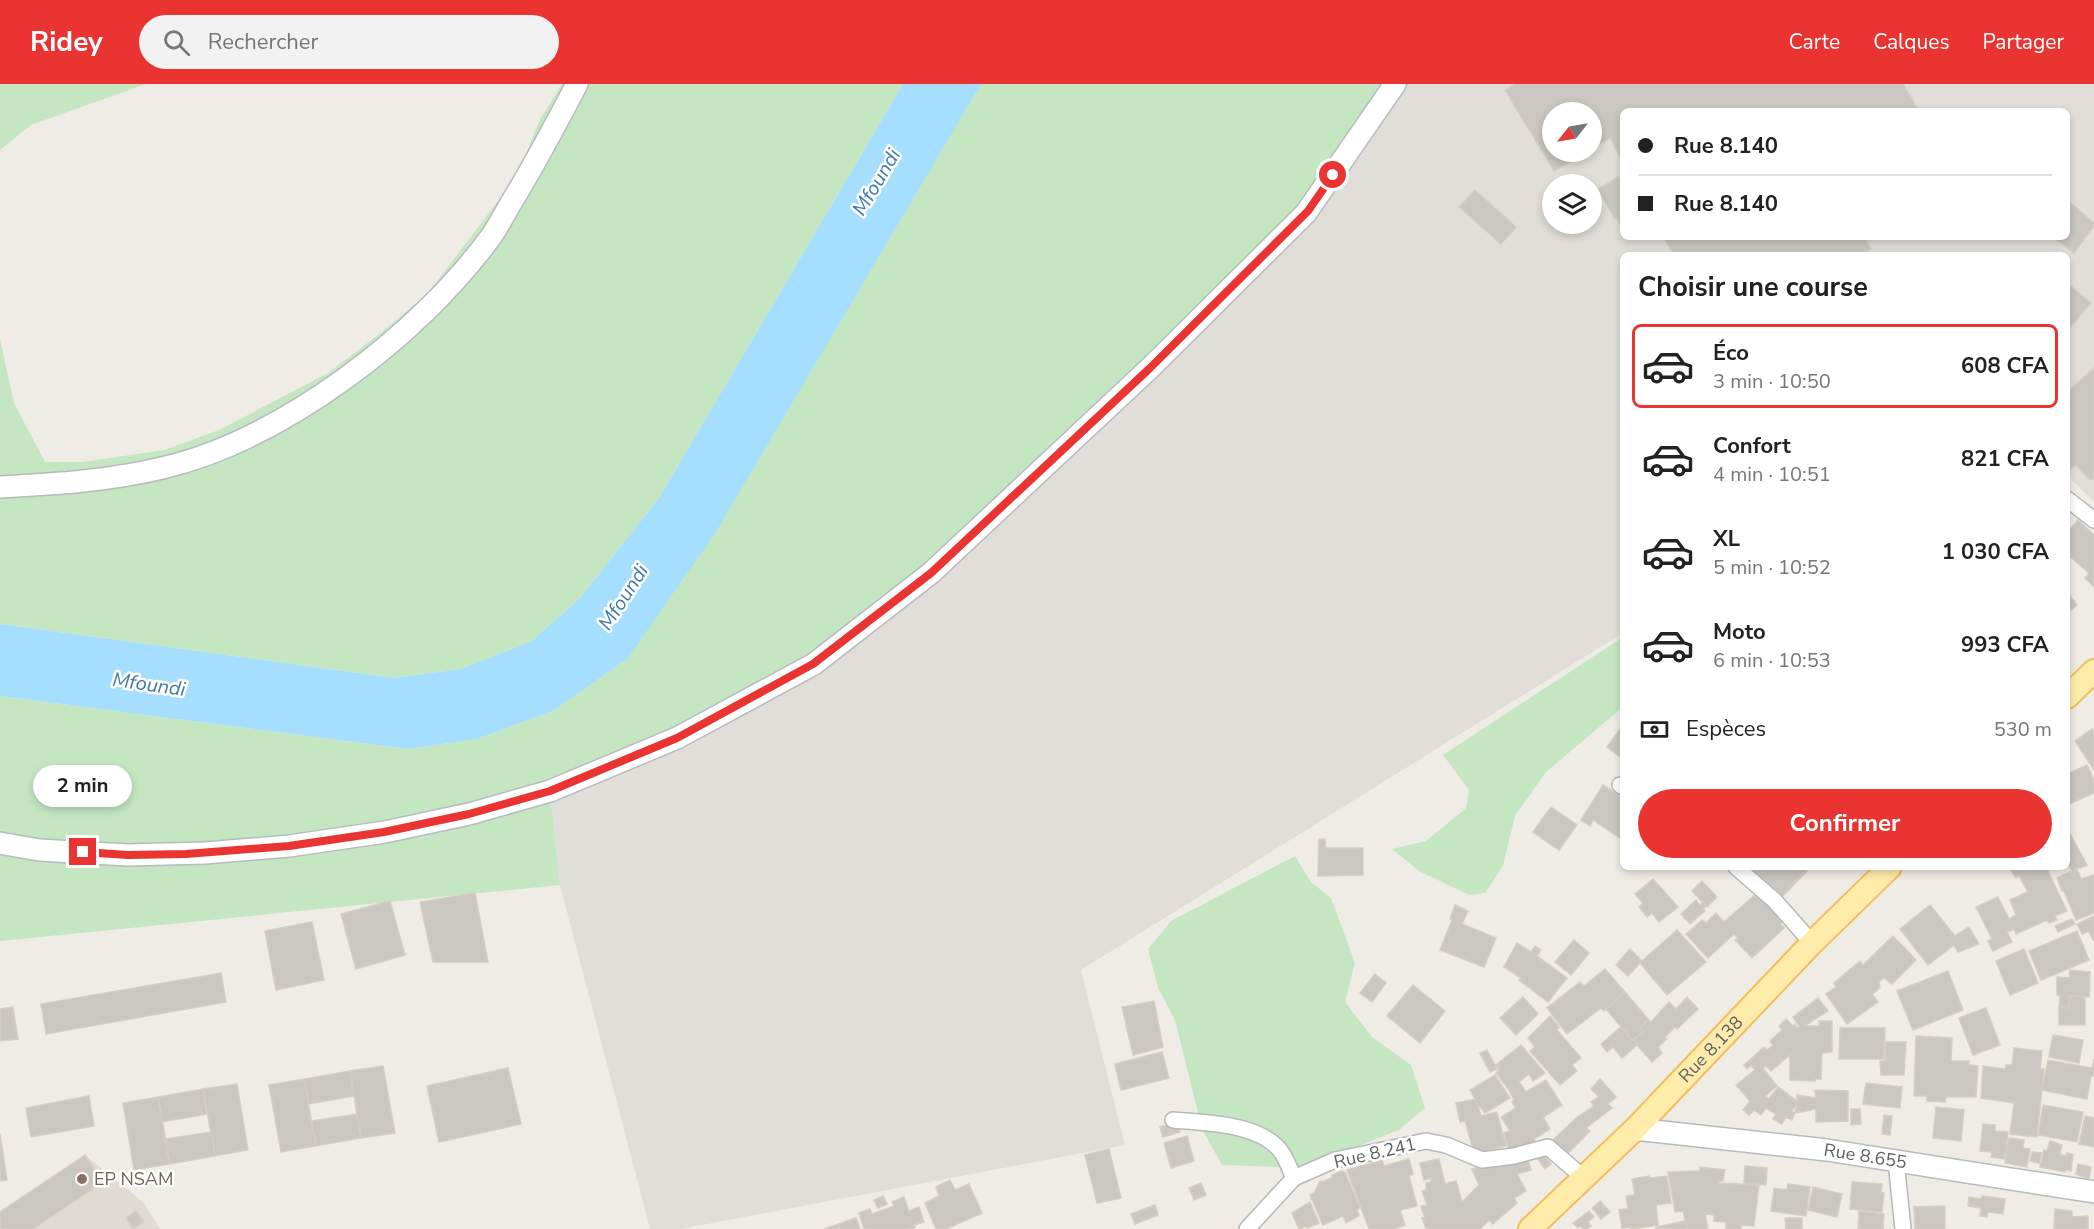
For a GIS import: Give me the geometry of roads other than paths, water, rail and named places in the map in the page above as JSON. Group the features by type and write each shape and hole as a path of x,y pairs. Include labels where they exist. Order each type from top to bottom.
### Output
{"main road":[{"path":"0,487 87,482 163,468 223,449 304,407 378,353 446,291 490,237 534,166 577,84"},
{"path":"0,843 39,850 128,855 205,853 300,845 384,832 469,814 550,791 677,738 813,664 931,573 1150,368 1308,211 1395,84"},
{"path":"2070,695 2094,671"},
{"name":"Rue 8.138","path":"1530,1229 1635,1129 1812,943 1887,870"},
{"name":"Rue 8.655","path":"1635,1129 1827,1150 2094,1192"}],"street":[{"path":"2070,501 2094,520"},
{"path":"1740,870 1775,901 1812,943"},
{"path":"1173,1120 1223,1124 1261,1135 1281,1151 1293,1178"},
{"name":"Rue 8.241","path":"1247,1229 1293,1178 1335,1160 1426,1141 1446,1145 1482,1160 1514,1156 1548,1147 1584,1178"},
{"path":"1896,1161 1904,1229"}],"water":[{"name":"Mfoundi","path":"903,84 981,84 714,535 627,659 553,711 477,739 408,749 0,696 0,624 394,678 461,669 532,641 581,597 659,498"}],"place":[{"name":"EP NSAM","path":"82,1179"}]}
